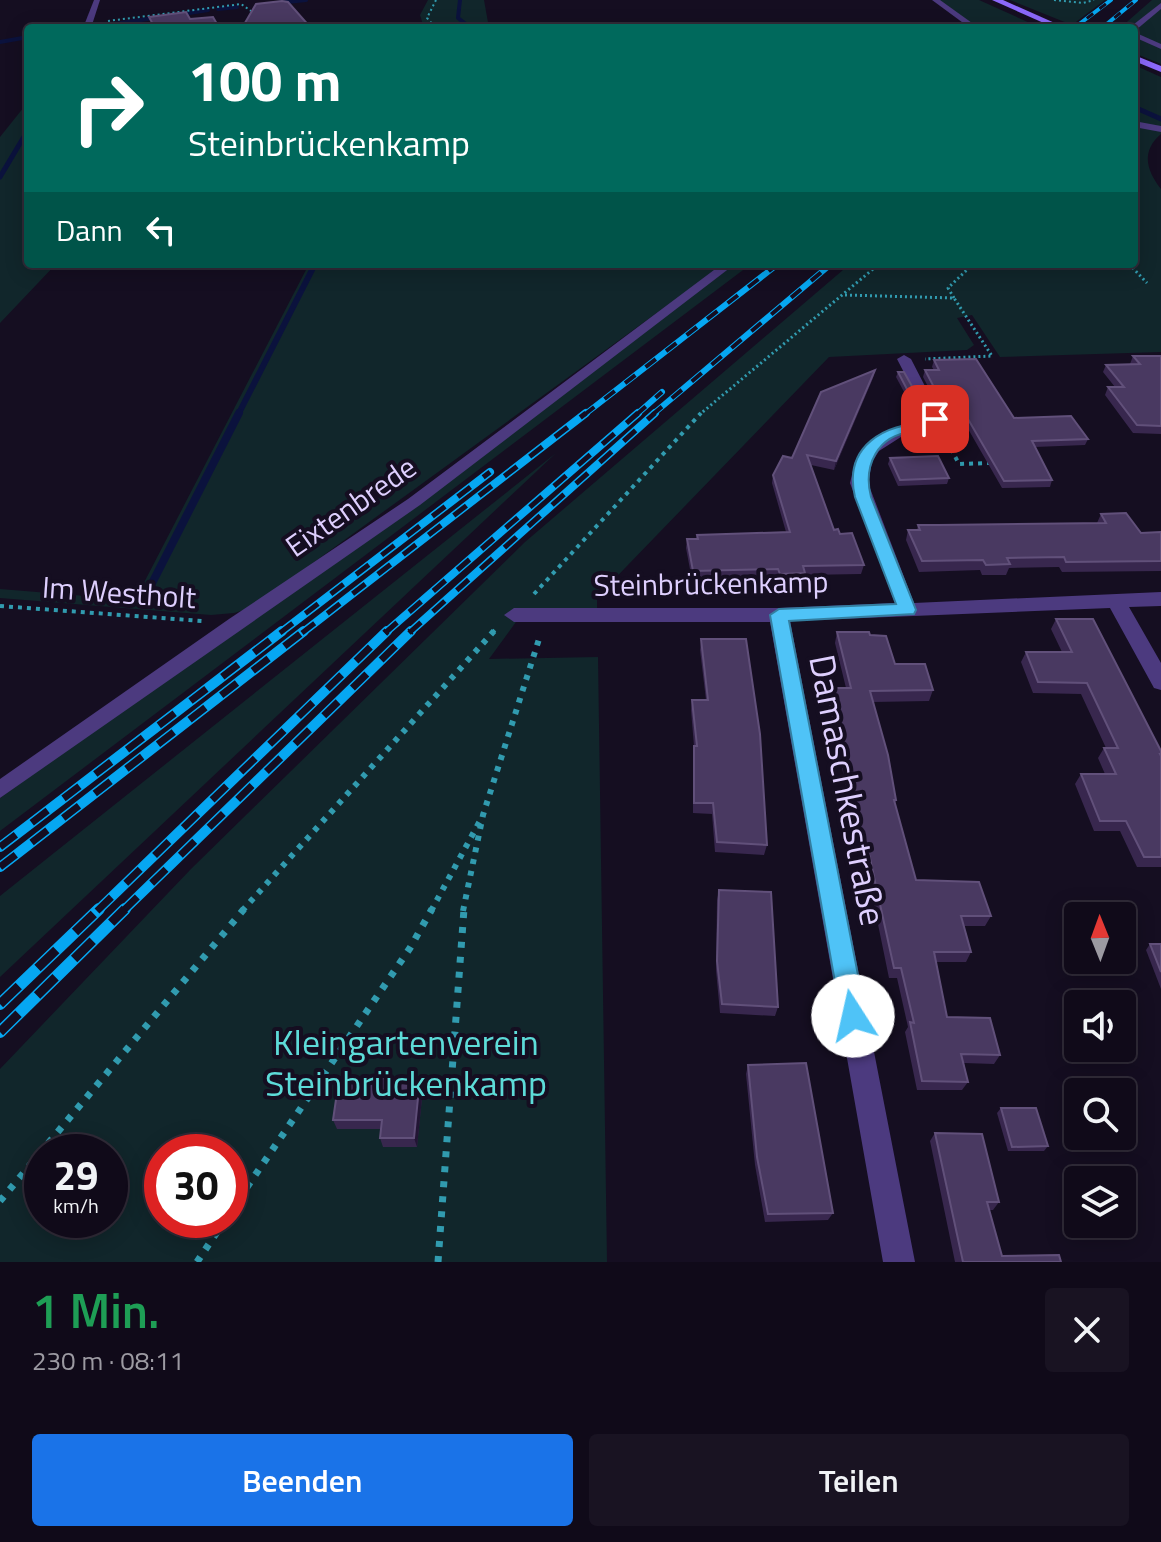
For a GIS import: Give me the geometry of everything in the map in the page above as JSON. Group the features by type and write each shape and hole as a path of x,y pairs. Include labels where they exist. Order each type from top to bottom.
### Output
{"main road":[{"path":"996,0 1053,24"},
{"path":"1138,60 1161,69"}],"street":[{"path":"907,428 888,435 873,447 861,463 859,483 907,610"},
{"name":"Steinbrückenkamp","path":"514,615 779,615 1161,599"},
{"path":"1116,601 1161,682"},
{"name":"Damaschkestraße","path":"779,615 899,1262"}],"lane":[{"path":"88,24 97,0"},
{"path":"935,0 969,24"},
{"path":"1138,24 1161,5"},
{"path":"1138,36 1161,47"},
{"path":"1138,125 1161,129"},
{"name":"Eixtenbrede","path":"0,790 235,623 414,502 724,268"},
{"path":"904,359 939,427 907,428"}],"path":[{"path":"432,24 427,18 436,0"},
{"path":"1054,0 1083,3 1094,0"},
{"path":"101,24 232,5 246,5 251,11"},
{"path":"0,1201 225,929 492,632 514,615 703,410 875,268"},
{"path":"904,359 992,356 948,288 969,268"},
{"path":"1133,268 1147,283"},
{"path":"845,295 954,298"},
{"path":"939,427 959,464 1004,462"},
{"name":"Im Westholt","path":"0,606 235,623"},
{"path":"438,1262 461,922 483,815 545,615"},
{"path":"248,1186 410,948 483,815"},
{"path":"197,1262 213,1238"}],"green space":[{"path":"428,0 484,0 488,24 423,24 420,15"},
{"path":"938,0 979,0 1032,24 972,24"},
{"path":"1010,0 1105,0 1070,24"},
{"path":"1152,0 1161,0 1161,64 1138,55 1138,24 1125,24"},
{"name":"Kleingartenverein Steinbrückenkamp","path":"1138,67 1161,77 1161,134 1150,147 1148,161 1161,189 1161,352 1000,357 972,315 957,318 974,345 967,350 829,357 597,597 597,615 521,615 489,659 598,657 607,1262 0,1262 0,1069 191,869 525,542 845,268 1138,268"},
{"path":"24,107 24,268 52,268 0,323 0,137"},
{"path":"307,268 718,268 251,608 211,615 0,598 0,589 135,600"},
{"path":"729,268 746,268 0,831 0,798"},
{"path":"556,453 0,977 0,896"}],"building":[{"path":"288,2 307,24 244,24 256,4"},
{"path":"186,12 190,19 213,17 217,24 153,24 149,17"},
{"path":"1133,356 1161,356 1161,426 1137,425 1108,387 1124,387 1106,365 1140,364"},
{"path":"976,359 1014,418 1071,416 1088,439 1032,441 1052,480 1004,481 954,395 938,395 925,370 939,370 934,360"},
{"path":"875,370 836,461 807,455 834,530 838,529 840,534 852,533 864,565 803,566 805,573 780,574 778,569 693,571 687,539 698,539 697,535 790,532 773,475 783,456 792,458 821,392"},
{"path":"898,372 904,372 918,397 911,397"},
{"path":"938,456 949,478 900,480 890,458"},
{"path":"1126,513 1141,533 1161,532 1161,561 1066,562 1064,557 1007,558 1010,564 986,565 983,560 922,561 908,530 920,530 918,525 1106,523 1101,514"},
{"path":"1056,619 1093,619 1161,751 1161,857 1144,857 1126,821 1100,821 1081,774 1116,774 1104,748 1118,748 1087,683 1038,682 1026,652 1072,652"},
{"path":"837,632 869,632 870,635 886,636 895,664 925,664 933,690 870,691 888,755 894,800 916,880 979,882 991,916 961,916 971,952 934,952 947,1017 990,1018 1000,1055 961,1054 968,1082 922,1081 910,1022 914,1023 901,968 894,968 830,688 851,688"},
{"path":"701,639 746,639 760,734 767,845 717,842 713,803 694,803 694,746 697,746 692,700 708,700"},
{"path":"719,890 771,892 778,1007 722,1004 717,961"},
{"path":"1150,944 1161,944 1161,972"},
{"path":"806,1063 833,1213 768,1214 757,1157 748,1065"},
{"path":"420,1078 414,1138 380,1138 382,1120 333,1120 339,1079"},
{"path":"1001,1108 1036,1108 1048,1146 1012,1147"},
{"path":"935,1133 982,1134 999,1202 987,1202 1002,1256 1059,1255 1061,1262 963,1262"}],"waterway":[{"path":"277,3 306,0"},
{"path":"460,0 458,18 466,24"},
{"path":"218,9 237,7"},
{"path":"176,15 208,10"},
{"path":"114,24 161,17"},
{"path":"0,42 24,38"},
{"path":"1138,109 1161,119"},
{"path":"0,177 24,137"},
{"path":"238,415 313,268"},
{"path":"145,597 239,413"}],"railway":[{"path":"1079,24 1111,0"},
{"path":"1107,24 1136,0"},
{"path":"584,415 773,268"},
{"path":"652,415 826,268"},
{"path":"636,415 662,392"},
{"path":"302,633 586,413"},
{"path":"385,633 638,413"},
{"path":"409,633 655,413"},
{"path":"280,633 490,472"},
{"path":"0,847 282,631"},
{"path":"0,867 304,631"},
{"path":"97,911 387,631"},
{"path":"123,911 411,631"},
{"path":"0,1004 99,909"},
{"path":"0,1032 125,909"}],"route":[{"path":"853,1016 779,615 907,610 863,497 859,483 861,463 873,447 888,435 907,428 939,427 935,419"}]}
